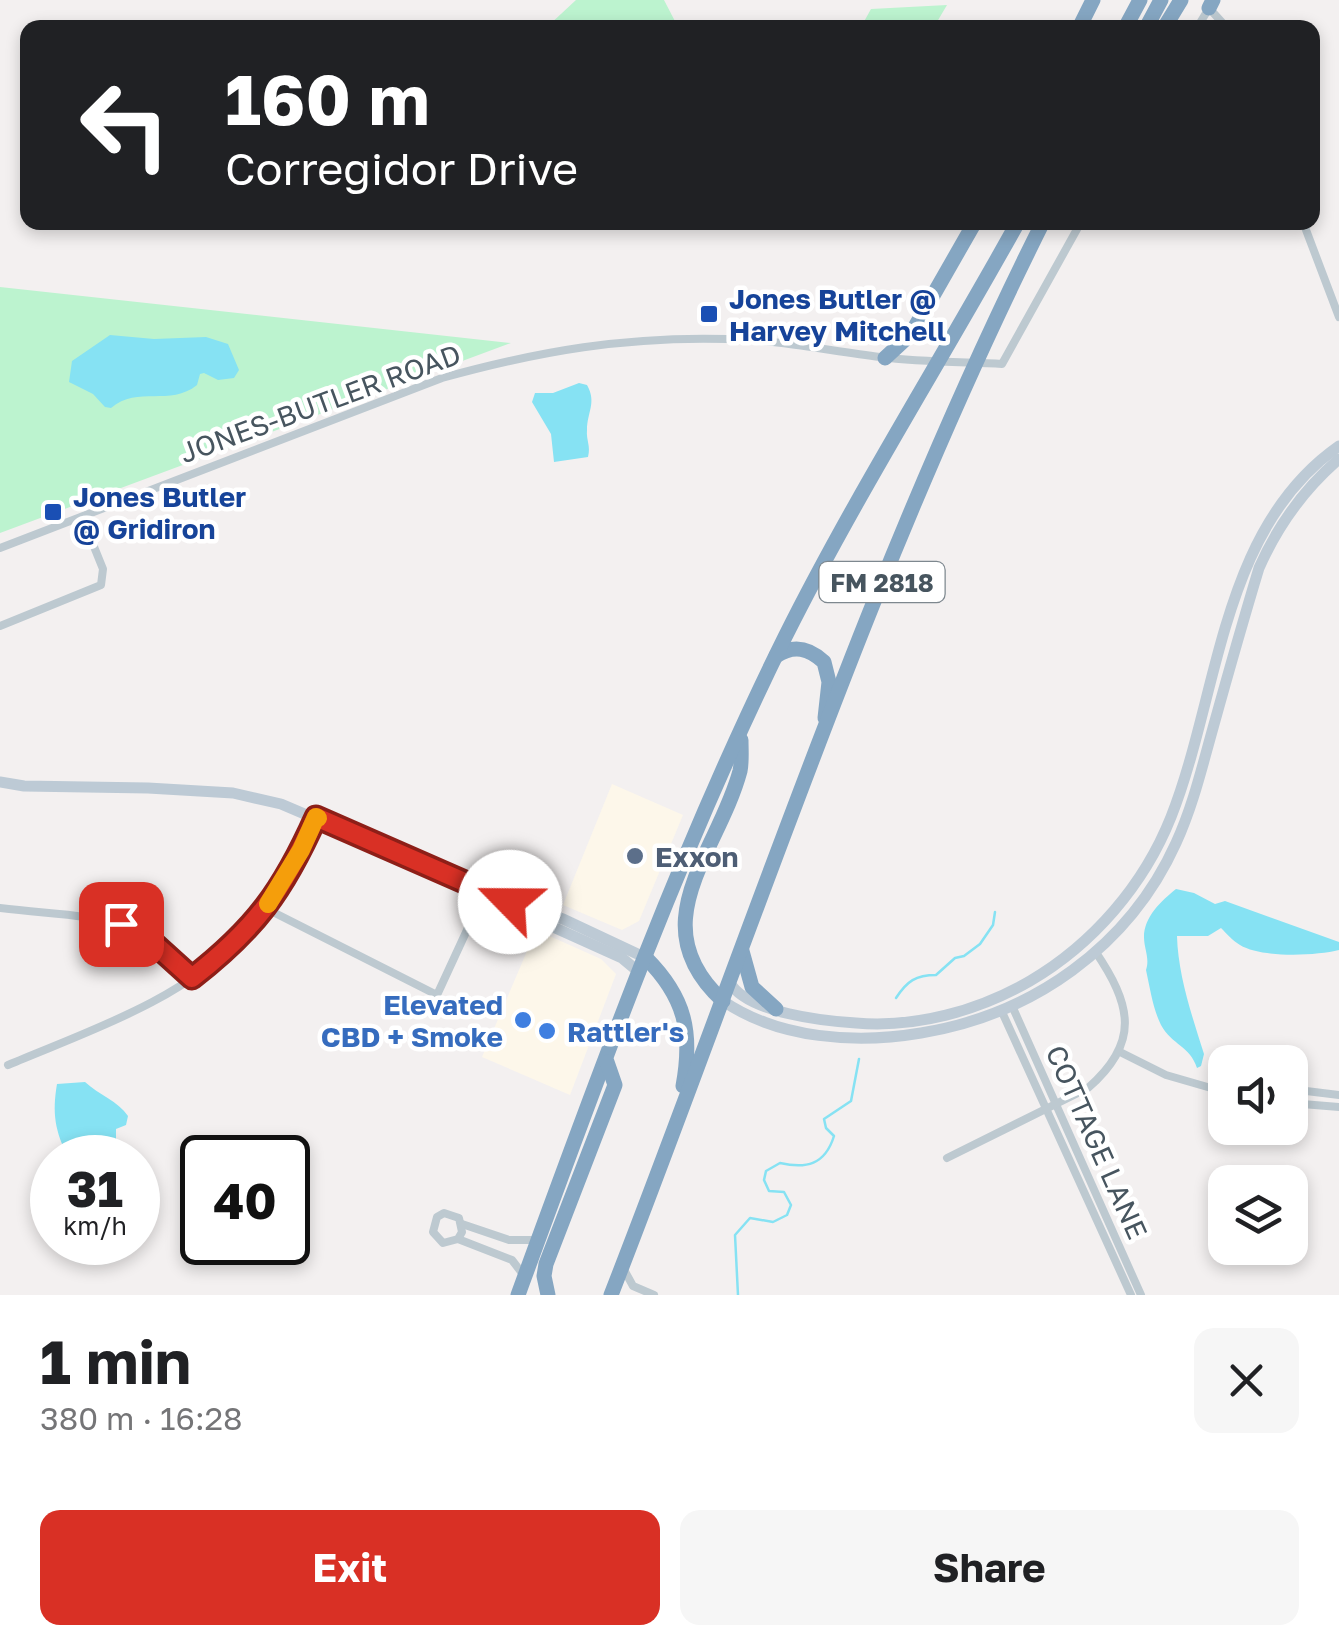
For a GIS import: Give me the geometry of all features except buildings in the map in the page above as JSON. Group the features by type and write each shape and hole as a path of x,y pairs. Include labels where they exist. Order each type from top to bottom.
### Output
{"highway":[{"path":"885,358 911,334 970,230"},
{"name":"FM 2818","path":"518,1295 643,966 741,730 829,551 1014,230"},
{"name":"FM 2818","path":"611,1295 895,548 954,405 1039,230"},
{"path":"776,656 796,648 815,654 824,662 829,682 822,739"},
{"path":"723,1001 696,969 688,952 685,918 693,882 741,769 741,730"},
{"path":"742,951 752,987 776,1009"},
{"path":"643,966 668,983 677,997 688,1037 676,1125"},
{"path":"548,1295 546,1264 614,1086 607,1062"}],"street":[{"name":"JONES-BUTLER ROAD","path":"0,548 442,378 518,356 590,344 733,339 885,358 1002,364 1077,230"},
{"path":"1306,230 1339,317"},
{"path":"730,983 742,996 776,1009 831,1022 905,1025 937,1018 1019,988 1086,940 1136,884 1170,818 1229,620 1261,532 1303,476 1339,446"},
{"path":"723,1001 772,1024 846,1038 910,1035 951,1028 1008,1010 1062,980 1096,952 1135,911 1176,843 1197,788 1259,568 1272,539 1298,499 1339,459"},
{"path":"0,626 101,586 103,569 82,517"},
{"path":"0,782 233,793 281,804 510,902 564,919 643,966"},
{"path":"8,1065 116,1019 192,978 242,937 265,908 301,850 316,817"},
{"path":"265,908 437,996 485,891"},
{"path":"0,908 89,915 121,924 150,940 192,978"},
{"path":"947,1158 1088,1088 1108,1071 1120,1052 1126,1016 1120,995 1086,940"},
{"name":"COTTAGE LANE","path":"1008,1010 1056,1104 1140,1295"},
{"name":"COTTAGE LANE","path":"1008,1010 1045,1110 1131,1295"},
{"path":"1120,1052 1166,1074 1208,1087"},
{"path":"1308,1091 1339,1094"},
{"path":"1308,1104 1339,1107"},
{"path":"1064,1152 1075,1147"},
{"path":"525,1277 512,1260 458,1239 444,1243 437,1239 433,1224 444,1214 452,1214 462,1224 509,1240 539,1240"},
{"path":"458,1239 462,1224"},
{"path":"622,1266 634,1286 658,1295"}],"shaded area":[{"path":"612,784 683,815 639,921 622,930 563,905"},
{"path":"536,930 601,959 616,974 570,1095 482,1057"}],"green space":[{"path":"576,0 664,0 674,20 555,20"},
{"path":"947,5 938,20 865,20 871,9"},
{"path":"0,287 511,343 0,533"}],"water":[{"path":"110,335 154,339 206,337 228,344 239,370 234,378 218,380 200,374 197,385 176,395 132,398 105,407 93,394 69,382 72,361"},
{"path":"579,383 587,385 591,397 588,457 554,462 551,434 532,402 535,393 553,393"},
{"path":"1176,889 1215,904 1225,901 1339,942 1339,950 1288,955 1249,949 1221,928 1208,936 1177,936 1183,980 1204,1054 1197,1068 1161,1025 1146,970 1147,923 1159,904"},
{"path":"85,1082 119,1106 128,1116 126,1125 116,1129 116,1135 59,1135 57,1084"}],"waterway":[{"path":"896,998 913,980 936,975 980,944 993,925 995,912"},
{"path":"738,1295 735,1235 750,1218 773,1222 787,1215 791,1205 784,1192 769,1191 764,1180 766,1171 780,1163 813,1163 825,1153 834,1136 824,1119 851,1101 859,1059"}],"slow traffic":[{"path":"268,904 318,818"}],"place":[{"name":"Jones Butler @ Harvey Mitchell","path":"709,314"},
{"name":"Jones Butler @ Gridiron","path":"53,512"},
{"name":"Exxon","path":"635,856"},
{"name":"Elevated CBD + Smoke","path":"523,1020"},
{"name":"Rattler's","path":"547,1031"}],"route":[{"path":"121,924 150,940 192,978 242,937 265,908 284,881 316,817 510,902"}]}
